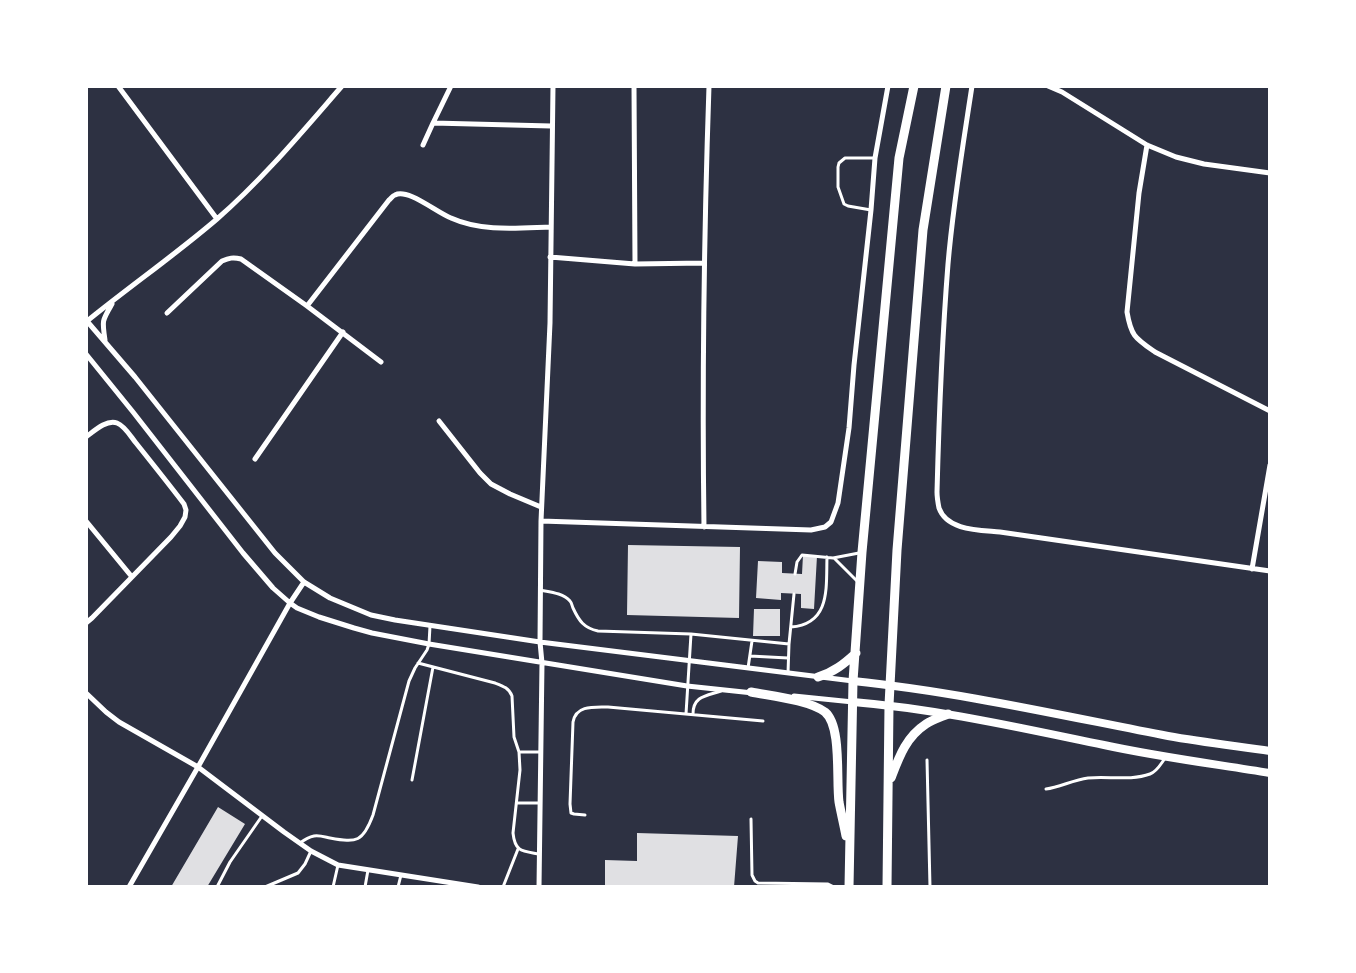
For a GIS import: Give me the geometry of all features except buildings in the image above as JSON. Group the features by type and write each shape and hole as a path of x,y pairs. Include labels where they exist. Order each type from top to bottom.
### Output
{"main road":[{"path":"849,887 853,702 862,552 899,158 914,86"},
{"path":"887,887 889,704 897,550 923,230 946,86"},
{"path":"818,677 840,668 856,653"},
{"path":"751,692 812,705 827,714 831,719 836,738 840,802 850,853"},
{"path":"889,785 899,755 905,745 927,723 948,714"}],"street":[{"path":"118,86 217,219"},
{"path":"342,86 291,145 217,219 87,321 135,377 275,553 304,582 330,598 371,615 395,620 540,642 890,685 1047,711 1170,736 1270,751"},
{"path":"423,145 451,86"},
{"path":"540,887 541,507 550,323 553,86"},
{"path":"634,86 634,264"},
{"path":"704,527 702,400 709,86"},
{"path":"541,521 811,530 825,527 831,522 838,504 849,428 876,158 888,86"},
{"path":"972,86 956,189 950,244 940,374 937,492 939,508 944,516 953,524 974,530 1000,532 1270,571"},
{"path":"1048,86 1062,92 1147,146 1176,157 1204,164 1270,172"},
{"path":"433,123 552,126"},
{"path":"1147,146 1127,312 1130,328 1141,342 1155,352 1270,411"},
{"path":"307,306 389,200 395,195 413,196 444,215 474,226 495,228 551,227"},
{"path":"167,313 222,261 236,257 343,332 381,362"},
{"path":"550,257 634,264 704,263"},
{"path":"105,341 103,318 114,301"},
{"path":"255,459 343,332"},
{"path":"86,354 243,553 273,588 297,608 319,617 372,633 542,663 687,686 889,704 979,719 1106,746 1270,773"},
{"path":"439,421 491,484 541,507"},
{"path":"86,437 110,423 117,423 124,428 184,504 186,510 185,517 171,538 86,623"},
{"path":"1252,569 1270,465"},
{"path":"86,521 132,577"},
{"path":"128,887 290,603 304,582"},
{"path":"86,693 119,722 198,767 300,843 338,864 478,887"}],"lane":[{"path":"871,210 844,204 838,187 838,167 839,163 845,158 876,158"},
{"path":"795,574 797,562 802,554 833,558 862,552"},
{"path":"791,627 806,624 816,617 822,609 825,601 827,557"},
{"path":"833,558 860,584"},
{"path":"540,590 564,596 571,602 582,624 590,630 691,634 789,644"},
{"path":"788,673 794,594"},
{"path":"300,843 317,835 345,841 355,840 362,836 368,828 410,681 418,663 427,650 430,626"},
{"path":"686,714 691,634"},
{"path":"748,668 752,640"},
{"path":"750,656 788,658"},
{"path":"418,663 495,684 511,692 514,737 519,752 520,770 513,833 514,842 518,849 522,851 540,854"},
{"path":"412,780 433,667"},
{"path":"693,714 694,705 699,699 724,690"},
{"path":"586,815 574,814 570,811 573,722 574,717 581,709 608,707 763,721"},
{"path":"519,752 541,752"},
{"path":"1046,789 1089,778 1128,777 1150,774 1156,771 1166,756"},
{"path":"927,760 930,887"},
{"path":"517,803 540,803"},
{"path":"217,887 230,862 262,815"},
{"path":"751,818 752,875 755,881 760,883 828,884 834,887"},
{"path":"503,887 518,849"},
{"path":"265,887 298,873 305,864 311,850"},
{"path":"333,887 338,864"},
{"path":"365,887 368,869"},
{"path":"398,887 401,874"}]}
